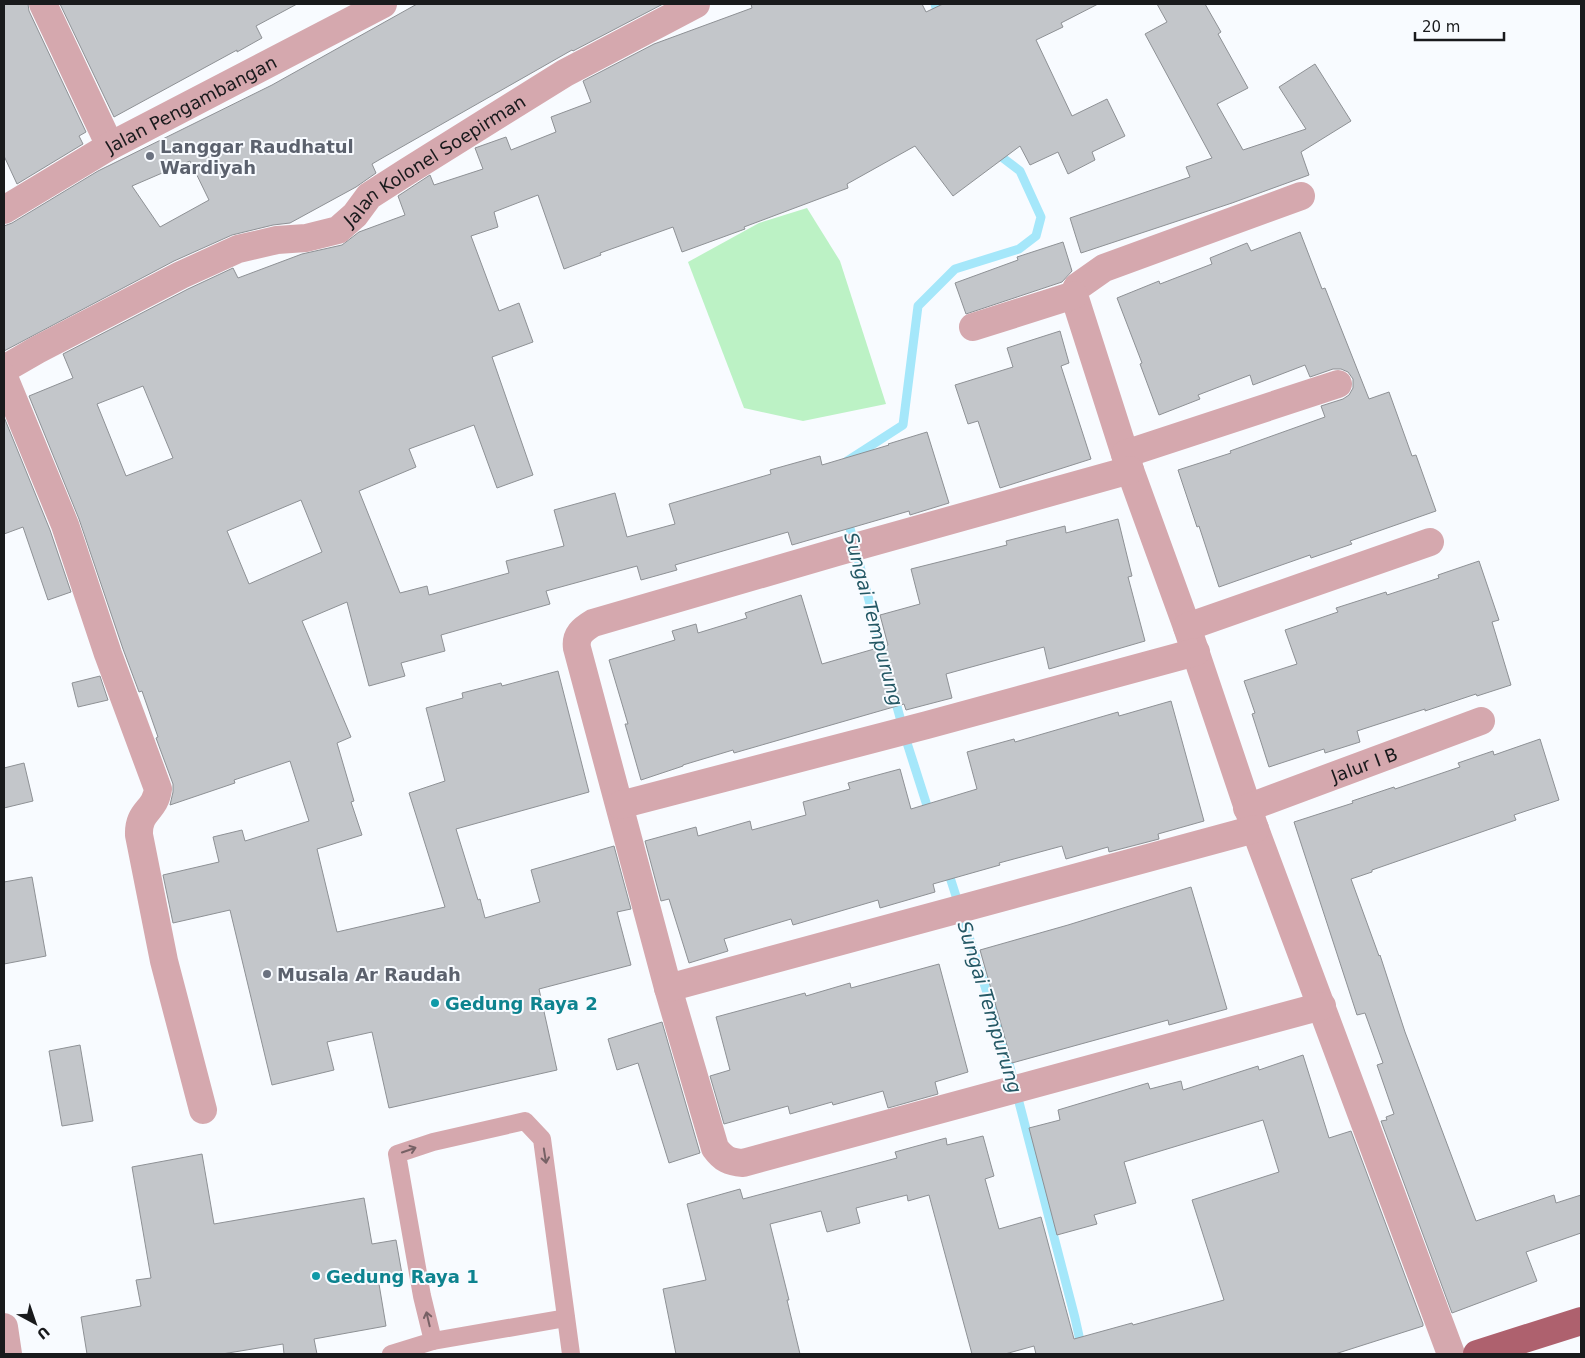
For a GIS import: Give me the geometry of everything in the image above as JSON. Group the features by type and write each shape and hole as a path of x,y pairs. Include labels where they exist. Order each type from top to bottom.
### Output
{"main road":[{"path":"1477,1354 1581,1321"}],"street":[{"path":"43,4 110,146"},
{"name":"Jalan Pengambangan","path":"4,210 110,146 383,4"},
{"name":"Jalan Kolonel Soepirman","path":"4,369 181,275 238,249 277,240 306,238 338,230 355,215 369,196 408,171 565,72 696,4"},
{"path":"1301,196 1104,268 1077,287 1074,295 1127,462 1192,639 1251,819 1451,1354"},
{"path":"973,326 1074,295"},
{"path":"4,377 65,525 108,654 158,790 157,798 141,818 139,835 164,961 203,1110"},
{"path":"1322,1006 742,1163 733,1162 721,1157 715,1148 668,988 577,648 578,635 593,623 882,540 1127,462 1338,384"},
{"path":"620,806 927,725 1192,639 1430,542"},
{"name":"Jalur I B","path":"668,988 970,907 1251,819 1481,721"},
{"path":"4,1326 8,1354"}],"lane":[{"path":"433,1341 422,1296 398,1154 433,1142 525,1121 542,1139 570,1354"},
{"path":"390,1354 433,1341 566,1318"}],"green space":[{"path":"807,208 840,261 886,404 803,421 744,408 688,262 759,223"}],"building":[{"path":"4,4 28,4 29,11 86,132 79,136 83,144 17,184 4,156"},
{"path":"60,4 297,4 256,26 262,38 114,117"},
{"path":"417,4 663,4 572,50 372,164 376,173 356,187 290,223 232,235 174,261 4,351 4,226 98,171 272,85","holes":["190,161 209,200 160,227 132,186"]},
{"path":"751,4 922,4 926,12 943,4 1098,4 1061,23 1063,27 1036,40 1072,116 1107,99 1125,136 1092,152 1095,160 1068,174 1058,152 1030,165 1020,146 953,196 915,146 847,184 848,188 682,252 673,227 600,253 601,255 564,269 538,195 494,212 498,227 471,236 499,311 519,303 533,342 492,357 533,475 497,488 474,425 409,449 416,467 359,491 400,593 427,586 429,595 509,573 506,561 564,546 554,510 615,493 627,537 675,524 669,504 771,474 770,470 820,456 822,465 927,432 949,503 910,515 909,511 792,545 788,532 675,565 677,570 641,580 637,566 546,591 550,604 441,635 445,651 401,663 405,676 369,686 347,602 302,621 351,737 337,743 354,801 351,802 362,835 317,849 337,932 445,907 409,793 445,781 426,708 463,698 462,693 501,683 502,686 558,671 589,792 456,829 485,918 540,902 531,870 614,846 631,909 617,912 631,965 539,989 557,1070 389,1108 372,1032 327,1042 334,1070 272,1085 230,910 173,923 163,875 219,862 213,837 242,830 245,841 309,821 290,761 234,780 235,783 170,805 173,784 156,738 158,737 142,691 139,692 123,649 79,519 29,396 73,378 63,354 188,289 233,268 238,278 302,254 342,245 359,232 405,215 398,196 430,175 434,185 483,169 475,148 506,137 511,150 556,132 551,117 591,102 583,81 654,44 752,8","holes":["143,386 173,458 126,476 97,404","301,500 322,552 249,584 227,531"]},
{"path":"1157,4 1205,4 1221,32 1218,34 1248,88 1217,104 1243,150 1306,129 1279,87 1315,64 1351,121 1301,152 1309,175 1232,203 1081,253 1070,218 1190,177 1186,167 1212,158 1145,34 1167,22"},
{"path":"1300,232 1322,289 1325,288 1369,399 1389,392 1412,456 1416,455 1436,511 1350,541 1352,544 1311,558 1310,555 1219,587 1178,470 1231,453 1230,451 1325,417 1321,406 1343,399 1349,395 1353,388 1353,379 1348,372 1341,369 1333,369 1310,377 1305,365 1253,385 1250,375 1198,395 1200,399 1159,415 1140,364 1142,363 1117,298 1159,281 1160,284 1212,264 1210,258 1247,243 1251,251"},
{"path":"1063,242 1072,271 1062,282 966,314 955,283 1018,260 1017,257"},
{"path":"1060,331 1069,363 1061,366 1091,459 1000,488 978,421 968,424 955,385 1013,367 1007,348"},
{"path":"4,417 50,530 71,592 48,600 23,527 4,534"},
{"path":"1118,519 1132,576 1128,577 1145,641 1049,669 1044,647 946,674 952,698 906,710 904,704 734,753 733,750 641,780 625,724 628,724 609,660 675,640 672,631 696,624 698,633 747,618 745,613 801,595 822,664 888,645 880,615 920,604 911,569 1007,545 1006,541 1065,526 1066,533"},
{"path":"1479,561 1499,620 1492,622 1511,685 1477,696 1476,694 1425,711 1425,709 1357,731 1360,742 1325,753 1324,749 1269,767 1252,714 1255,713 1244,681 1297,664 1285,630 1338,612 1336,608 1386,592 1387,595 1439,578 1438,575"},
{"path":"100,676 108,700 78,707 72,683"},
{"path":"1171,701 1204,821 1158,834 1159,839 1109,852 1108,847 1066,859 1062,846 933,884 935,892 880,908 878,900 793,925 791,919 724,939 728,951 689,963 669,899 661,901 645,841 696,827 698,836 750,821 752,830 806,815 803,802 850,789 848,783 900,769 911,809 977,789 967,752 1014,739 1015,742 1118,712 1119,716"},
{"path":"1540,739 1559,800 1514,815 1516,820 1351,879 1380,955 1405,1032 1476,1221 1554,1195 1556,1203 1581,1195 1581,1233 1526,1252 1537,1281 1452,1313 1381,1121 1387,1120 1386,1117 1394,1114 1377,1065 1383,1063 1365,1013 1357,1015 1294,822 1353,803 1352,801 1394,787 1395,789 1460,767 1458,763 1493,751 1494,755"},
{"path":"24,763 33,801 4,808 4,768"},
{"path":"32,877 46,956 4,964 4,882"},
{"path":"1191,887 1227,1009 1169,1025 1168,1020 1012,1063 980,950"},
{"path":"939,964 968,1072 935,1082 938,1094 888,1108 883,1091 833,1105 832,1102 790,1114 788,1106 724,1124 710,1076 730,1070 716,1017 805,993 806,996 850,983 851,988"},
{"path":"662,1022 700,1153 669,1163 638,1063 617,1070 608,1039"},
{"path":"80,1045 93,1121 62,1126 49,1051"},
{"path":"1303,1055 1329,1138 1351,1131 1423,1326 1335,1354 1036,1354 1034,1346 1005,1354 972,1354 929,1195 908,1201 907,1195 856,1208 860,1223 827,1232 821,1211 770,1224 800,1354 676,1354 663,1289 706,1280 687,1204 740,1189 743,1199 897,1158 895,1152 946,1138 947,1145 983,1136 994,1176 985,1179 999,1229 1041,1217 1074,1339 1224,1300 1192,1200 1279,1172 1263,1120 1124,1162 1136,1203 1094,1215 1097,1224 1057,1235 1029,1128 1060,1120 1058,1110 1148,1083 1150,1089 1181,1081 1183,1090 1258,1066 1259,1070"},
{"path":"202,1154 214,1224 364,1198 372,1244 396,1240 402,1274 378,1278 386,1326 314,1339 317,1354 284,1354 283,1344 222,1354 87,1354 81,1317 141,1306 136,1280 151,1278 132,1167"}],"waterway":[{"name":"Sungai Tempurung","path":"935,4 939,19"},
{"name":"Sungai Tempurung","path":"847,461 903,425 918,306 955,269 1019,249 1036,236 1041,217 1020,171 995,152"},
{"name":"Sungai Tempurung","path":"847,517 884,657"},
{"name":"Sungai Tempurung","path":"894,696 930,815"},
{"name":"Sungai Tempurung","path":"947,868 1006,1052 1083,1354"}],"place":[{"name":"Langgar Raudhatul Wardiyah","path":"150,156"},
{"name":"Musala Ar Raudah","path":"267,974"},
{"name":"Gedung Raya 2","path":"435,1003"},
{"name":"Gedung Raya 1","path":"316,1276"}]}
